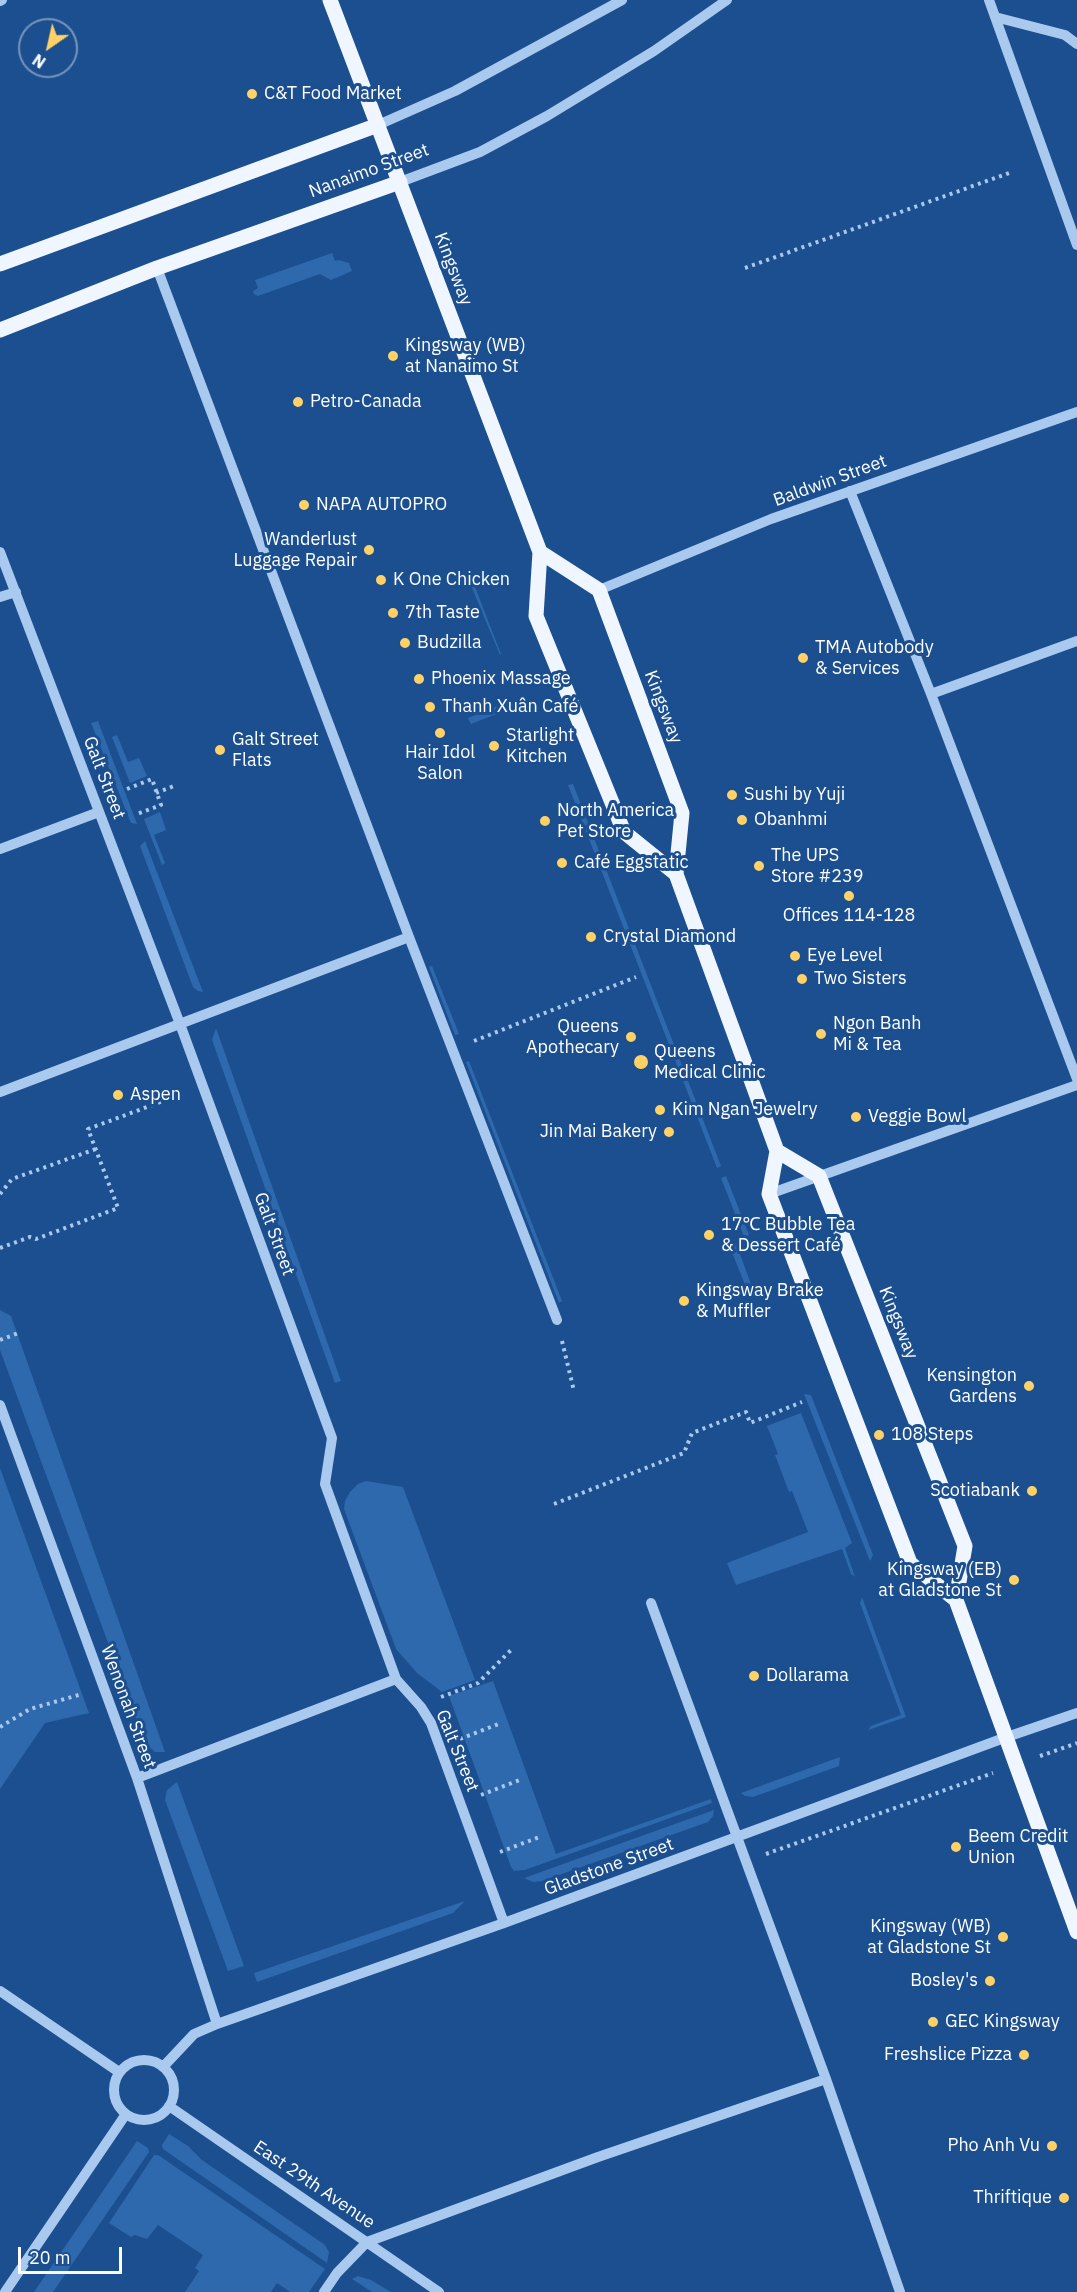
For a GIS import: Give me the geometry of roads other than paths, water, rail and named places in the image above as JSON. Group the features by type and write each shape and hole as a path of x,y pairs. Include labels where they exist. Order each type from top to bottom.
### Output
{"main road":[{"name":"Kingsway","path":"330,0 540,552 537,616 624,832 676,874"},
{"path":"0,264 378,124"},
{"name":"Nanaimo Street","path":"0,330 157,268 400,182"},
{"path":"540,552 599,590"},
{"name":"Kingsway","path":"599,590 682,813 676,874 777,1151"},
{"path":"819,1176 777,1151 769,1194 910,1563 956,1600"},
{"name":"Kingsway","path":"819,1176 965,1546 956,1600 1077,1932"}],"street":[{"path":"378,124 455,91 622,0"},
{"name":"Nanaimo Street","path":"400,182 480,152 546,116 654,51 727,0"},
{"path":"989,0 1077,245"},
{"path":"995,17 1065,35 1077,44"},
{"path":"157,268 409,937 557,1320"},
{"name":"Baldwin Street","path":"599,590 771,519 1077,412"},
{"path":"850,490 931,694 1077,1079"},
{"name":"Galt Street","path":"0,552 180,1024 332,1438 324,1484 396,1679 422,1707 431,1723 504,1923"},
{"path":"0,597 16,592"},
{"path":"931,694 1077,641"},
{"path":"0,849 99,812"},
{"path":"0,1092 409,937"},
{"path":"769,1194 1077,1085"},
{"name":"Wenonah Street","path":"0,1405 136,1778 217,2024"},
{"path":"651,1603 826,2079 900,2292"},
{"path":"136,1778 396,1679"},
{"name":"Gladstone Street","path":"163,2067 194,2034 217,2024 504,1923 1077,1713"},
{"path":"0,1991 119,2072"},
{"path":"145,2059 163,2067 169,2073 174,2090 169,2106 154,2118 145,2120 135,2119 119,2108 113,2090 119,2072 126,2065 145,2059"},
{"path":"324,2292 337,2273 367,2242 598,2157 826,2079"},
{"name":"East 29th Avenue","path":"169,2106 439,2292"},
{"path":"5,2292 126,2114"}],"place":[{"name":"C&T Food Market","path":"252,94"},
{"name":"Kingsway (WB) at Nanaimo St","path":"393,356"},
{"name":"Petro-Canada","path":"298,402"},
{"name":"NAPA AUTOPRO","path":"304,505"},
{"name":"Wanderlust Luggage Repair","path":"369,550"},
{"name":"K One Chicken","path":"381,580"},
{"name":"7th Taste","path":"393,613"},
{"name":"Budzilla","path":"405,643"},
{"name":"TMA Autobody & Services","path":"803,658"},
{"name":"Phoenix Massage","path":"419,679"},
{"name":"Thanh Xuân Café","path":"430,707"},
{"name":"Hair Idol Salon","path":"440,733"},
{"name":"Starlight Kitchen","path":"494,746"},
{"name":"Galt Street Flats","path":"220,750"},
{"name":"Sushi by Yuji","path":"732,795"},
{"name":"Obanhmi","path":"742,820"},
{"name":"North America Pet Store","path":"545,821"},
{"name":"Café Eggstatic","path":"562,863"},
{"name":"The UPS Store #239","path":"759,866"},
{"name":"Offices 114-128","path":"849,896"},
{"name":"Crystal Diamond","path":"591,937"},
{"name":"Eye Level","path":"795,956"},
{"name":"Two Sisters","path":"802,979"},
{"name":"Ngon Banh Mi & Tea","path":"821,1034"},
{"name":"Queens Apothecary","path":"631,1037"},
{"name":"Queens Medical Clinic","path":"641,1062"},
{"name":"Aspen","path":"118,1095"},
{"name":"Kim Ngan Jewelry","path":"660,1110"},
{"name":"Veggie Bowl","path":"856,1117"},
{"name":"Jin Mai Bakery","path":"669,1132"},
{"name":"17℃ Bubble Tea & Dessert Café","path":"709,1235"},
{"name":"Kingsway Brake & Muffler","path":"684,1301"},
{"name":"Kensington Gardens","path":"1029,1386"},
{"name":"108 Steps","path":"879,1435"},
{"name":"Scotiabank","path":"1032,1491"},
{"name":"Kingsway (EB) at Gladstone St","path":"1014,1580"},
{"name":"Dollarama","path":"754,1676"},
{"name":"Beem Credit Union","path":"956,1847"},
{"name":"Kingsway (WB) at Gladstone St","path":"1003,1937"},
{"name":"Bosley's","path":"990,1981"},
{"name":"GEC Kingsway","path":"933,2022"},
{"name":"Freshslice Pizza","path":"1024,2055"},
{"name":"Pho Anh Vu","path":"1052,2146"},
{"name":"Thriftique","path":"1064,2198"}]}
